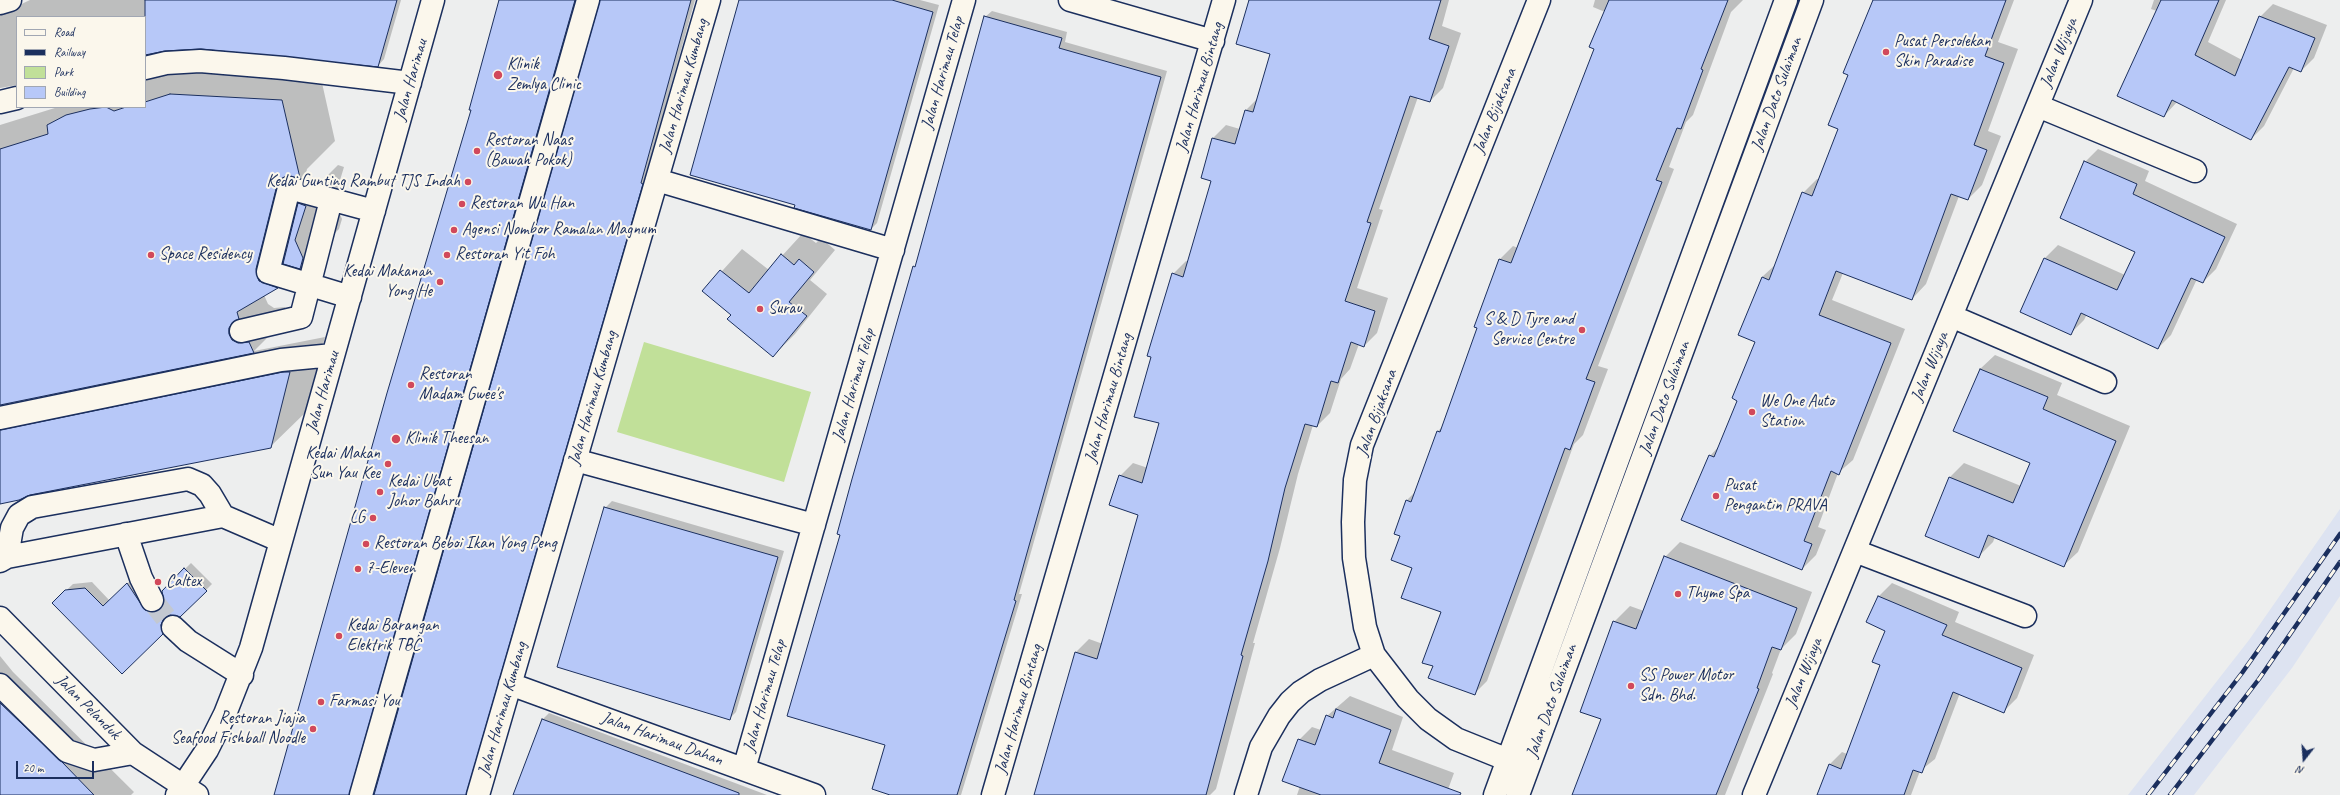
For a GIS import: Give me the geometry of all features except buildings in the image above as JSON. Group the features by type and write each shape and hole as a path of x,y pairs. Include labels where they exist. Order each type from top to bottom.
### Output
{"street":[{"path":"0,2 10,0"},
{"name":"Jalan Harimau","path":"186,792 242,675 433,0"},
{"path":"361,795 588,0"},
{"name":"Jalan Harimau Kumbang","path":"478,795 709,0"},
{"name":"Jalan Harimau Telap","path":"744,769 964,0"},
{"path":"1070,0 1213,41"},
{"name":"Jalan Harimau Bintang","path":"993,795 1224,0"},
{"name":"Jalan Bijaksana","path":"1528,768 1456,739 1428,719 1408,699 1374,655 1365,627 1354,558 1355,480 1362,445 1539,0"},
{"name":"Jalan Dato Sulaiman","path":"1495,795 1786,0"},
{"name":"Jalan Dato Sulaiman","path":"1518,795 1812,0"},
{"name":"Jalan Wijaya","path":"1754,795 2081,0"},
{"path":"146,68 166,63 200,62 284,68 410,84"},
{"path":"0,102 16,98"},
{"name":"Jalan Wijaya","path":"2038,106 2195,171"},
{"path":"657,180 893,250"},
{"path":"350,297 268,272 289,188 374,211"},
{"path":"241,331 301,317 332,200"},
{"name":"Jalan Wijaya","path":"1951,316 2105,382"},
{"path":"0,418 281,360 333,355"},
{"path":"575,460 814,525"},
{"path":"223,516 3,559 12,528 19,515 32,507 188,479 206,490 223,516 281,541"},
{"path":"126,534 141,578 152,600"},
{"path":"1855,551 2024,616"},
{"name":"Jalan Pelanduk","path":"0,618 133,753 186,792"},
{"path":"173,626 188,641 242,675"},
{"path":"1246,795 1261,747 1269,731 1290,702 1301,692 1320,680 1374,655"},
{"name":"Jalan Harimau Dahan","path":"510,684 814,795"},
{"path":"0,685 67,751 94,760 133,753"}],"shaded area":[{"path":"2340,509 2340,596 2292,668 2194,795 2128,795 2249,640"}],"green space":[{"path":"644,342 811,392 784,482 617,432"}],"tunnel":[{"path":"152,600 173,627"}],"railway":[{"path":"2148,795 2242,673 2340,534"},
{"path":"2170,795 2259,679 2340,562"}],"place":[{"name":"Pusat Persolekan Skin Paradise","path":"1886,52"},
{"name":"Klinik Zemlya Clinic","path":"498,75"},
{"name":"Restoran Naas (Bawah Pokok)","path":"477,151"},
{"name":"Kedai Gunting Rambut TJS Indah","path":"468,182"},
{"name":"Restoran Wu Han","path":"462,204"},
{"name":"Agensi Nombor Ramalan Magnum","path":"454,230"},
{"name":"Space Residency","path":"151,255"},
{"name":"Restoran Yit Foh","path":"447,255"},
{"name":"Kedai Makanan Yong He","path":"440,282"},
{"name":"Surau","path":"760,309"},
{"name":"S & D Tyre and Service Centre","path":"1582,330"},
{"name":"Restoran Madam Gwee's","path":"411,385"},
{"name":"We One Auto Station","path":"1752,412"},
{"name":"Klinik Theesan","path":"396,439"},
{"name":"Kedai Makan Sun Yau Kee","path":"388,464"},
{"name":"Kedai Ubat Johor Bahru","path":"380,492"},
{"name":"Pusat Pengantin PRAVA","path":"1716,496"},
{"name":"LG","path":"373,518"},
{"name":"Restoran Beboi Ikan Yong Peng","path":"366,544"},
{"name":"7-Eleven","path":"358,569"},
{"name":"Caltex","path":"158,582"},
{"name":"Thyme Spa","path":"1678,594"},
{"name":"Kedai Barangan Elektrik TBC","path":"339,636"},
{"name":"SS Power Motor Sdn. Bhd.","path":"1631,686"},
{"name":"Farmasi You","path":"321,702"},
{"name":"Restoran Jiajia Seafood Fishball Noodle","path":"313,729"}]}
